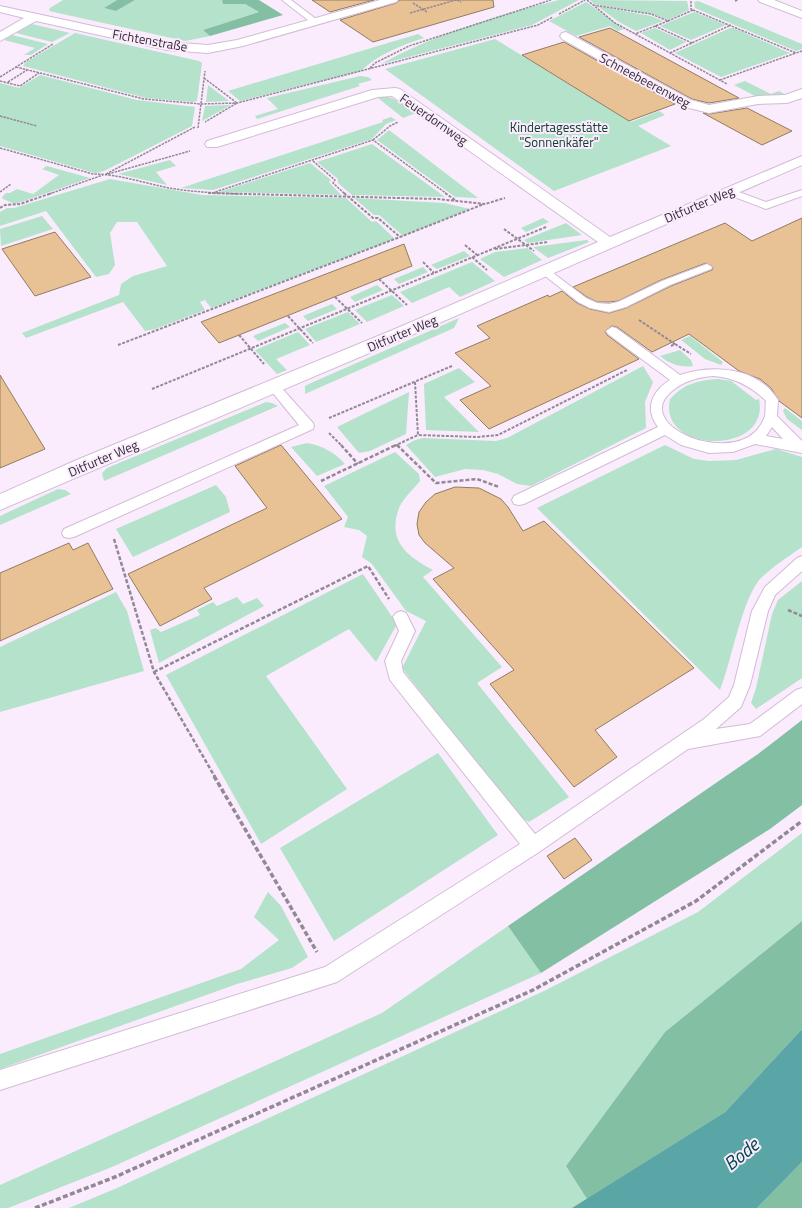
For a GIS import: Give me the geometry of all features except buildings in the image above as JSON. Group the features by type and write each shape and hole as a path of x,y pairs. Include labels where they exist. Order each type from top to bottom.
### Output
{"street":[{"name":"Fichtenstraße","path":"0,9 167,46 208,49 239,43 392,0"},
{"path":"764,0 802,15"},
{"path":"0,37 34,17"},
{"name":"Schneebeerenweg","path":"566,36 690,105 709,109 758,100 787,99 802,93"},
{"name":"Feuerdornweg","path":"212,144 371,95 389,91 399,94 609,243"},
{"name":"Schneebeerenweg","path":"776,99 796,108"},
{"name":"Ditfurter Weg","path":"0,502 86,464 274,387 802,160"}],"lane":[{"path":"286,0 316,22"},
{"path":"728,192 766,206 802,193"},
{"path":"544,271 582,300 590,304 609,308 622,305 666,283 708,267"},
{"path":"612,331 678,380"},
{"path":"754,439 763,431 771,417 772,400 764,391 739,375 713,373 694,375 678,380 663,392 658,401 658,416 665,429 679,438 706,448 726,447 754,439 782,443 802,449"},
{"path":"69,533 314,424 274,387"},
{"path":"771,417 777,426 802,449"},
{"path":"519,500 665,429"},
{"path":"0,1080 330,975 533,846 710,724 736,702 742,685 760,611 770,591 802,562"},
{"path":"400,617 407,631 393,661 396,675 533,846"},
{"path":"685,741 754,731 802,695"}],"path":[{"path":"456,0 461,2"},
{"path":"369,69 375,63 409,46 551,0"},
{"path":"16,66 144,99 201,104 237,103 538,25 586,0 615,22 635,34 758,100"},
{"path":"691,0 691,9 796,53"},
{"path":"593,5 651,14 668,21"},
{"path":"422,9 427,12"},
{"path":"635,34 694,10"},
{"path":"670,53 731,25"},
{"path":"655,26 692,43"},
{"path":"0,77 80,27"},
{"path":"720,80 802,51"},
{"path":"206,66 198,132 212,144"},
{"path":"7,83 28,70"},
{"path":"0,81 20,86 40,73"},
{"path":"204,78 237,103"},
{"path":"209,194 373,140 390,126 401,121 371,95"},
{"path":"105,174 237,103"},
{"path":"0,116 37,126"},
{"path":"373,140 457,201"},
{"path":"0,208 4,205 20,204 105,174 212,144"},
{"path":"0,148 93,174 105,174 171,188 209,194 438,199 485,204"},
{"path":"312,160 335,180 333,183 347,196 373,218 378,218 400,238"},
{"path":"0,192 11,184"},
{"path":"118,345 400,238 485,204 534,190"},
{"path":"152,389 572,217"},
{"path":"504,229 517,239"},
{"path":"491,250 548,242"},
{"path":"465,245 477,255"},
{"path":"423,262 434,273"},
{"path":"379,279 392,290"},
{"path":"335,297 347,308"},
{"path":"622,305 638,319 675,344 713,373"},
{"path":"288,316 313,344"},
{"path":"239,335 250,348"},
{"path":"321,481 418,435 478,437 498,435 649,359 675,344"},
{"path":"358,464 314,424 452,366"},
{"path":"415,382 418,435"},
{"path":"397,445 436,483 478,479 504,490 519,500"},
{"path":"107,516 154,672 330,975"},
{"path":"154,672 368,566 400,617"},
{"path":"35,1208 115,1177 533,990 696,901 802,821"}],"green space":[{"path":"63,0 117,0 104,8 116,11 135,0 222,0 223,4 245,4 259,12 203,30 210,36 185,41 49,11 50,8"},
{"path":"559,0 579,0 532,25 381,64 423,43 468,26"},
{"path":"590,0 687,1 689,10 668,20 653,14 594,4"},
{"path":"698,1 802,44 802,49 796,51 695,8 694,2"},
{"path":"586,2 624,29 618,31 610,26 576,36 549,21"},
{"path":"597,6 651,16 663,21 636,31 619,22"},
{"path":"694,12 726,25 691,40 660,26"},
{"path":"32,24 70,33 52,42 16,33"},
{"path":"655,28 686,42 670,50 641,33"},
{"path":"730,28 734,28 790,53 721,77 675,53"},
{"path":"75,33 199,61 202,63 197,101 193,102 146,98 23,66 26,62"},
{"path":"418,34 424,38 382,55 361,71 240,101 228,91"},
{"path":"12,35 48,44 31,55 24,55 35,48 4,40"},
{"name":"Kindertagesstätte \"Sonnenkäfer\"","path":"495,39 631,122 659,111 665,115 638,126 671,146 554,191 385,69"},
{"path":"40,75 137,100 195,107 192,126 104,171 95,173 0,146 0,83 19,88"},
{"path":"360,76 368,77 372,80 358,84 360,86 257,119 255,116 278,109 267,98"},
{"path":"745,81 771,94 779,91 786,95 755,96 734,85"},
{"path":"208,85 229,101 206,102"},
{"path":"384,96 394,99 416,113 403,118 378,98"},
{"path":"231,105 202,121 205,106"},
{"path":"391,117 396,120 386,124 372,139 213,190 181,188 383,122 382,120"},
{"path":"389,130 478,198 455,197 377,140"},
{"path":"372,144 445,197 352,195 338,183 338,179 317,162"},
{"path":"170,160 176,166 156,172 167,185 118,174"},
{"path":"310,163 331,180 329,182 341,195 219,192"},
{"path":"47,166 90,178 15,204 3,199 2,197 6,193 10,193 17,189 33,194 59,175 42,169"},
{"path":"110,179 202,195 346,198 372,222 376,221 395,239 211,308 205,300 200,302 205,310 155,329 145,331 123,302 26,338 22,333 119,295 121,284 133,276 167,266 137,222 117,222 110,233 115,265 109,274 96,277 46,211 0,226 0,212 7,208 14,208"},
{"path":"354,198 444,203 470,209 403,236 379,215 374,215"},
{"path":"42,216 53,229 1,246 0,229"},
{"path":"543,218 549,222 526,232 521,228"},
{"path":"566,223 582,235 528,243 524,240"},
{"path":"587,240 589,242 548,258 533,247"},
{"path":"527,248 542,260 504,277 480,259 495,252"},
{"path":"464,251 470,256 437,269 431,265"},
{"path":"472,262 495,281 460,297 449,287 412,303 400,292"},
{"path":"423,267 428,272 399,284 394,279"},
{"path":"377,285 383,290 355,302 350,297"},
{"path":"392,295 404,306 367,322 355,310"},
{"path":"332,304 337,309 308,321 303,316"},
{"path":"348,312 360,324 316,342 305,329"},
{"path":"459,318 454,328 305,394 305,386 311,383"},
{"path":"285,323 290,327 258,341 253,336"},
{"path":"298,332 310,345 276,359 287,370 277,374 255,350"},
{"path":"690,336 723,362 721,365 705,359 681,340"},
{"path":"680,350 691,360 693,366 676,365 660,356"},
{"path":"643,366 653,382 645,402 646,428 531,486 517,484 498,474 483,470 465,469 435,477 406,445 423,438 496,441 507,438"},
{"path":"459,368 475,382 444,397 479,432 426,430 424,384"},
{"path":"718,379 731,381 756,400 759,399 758,418 748,431 733,439 714,441 696,438 680,430 671,417 670,399 686,386 704,380"},
{"path":"409,392 406,434 370,451 359,453 337,427"},
{"path":"266,402 278,406 104,481 102,473 107,468"},
{"path":"785,408 802,421 802,430 787,419 783,411"},
{"path":"307,443 328,450 345,464 317,476 291,447"},
{"path":"665,445 694,459 709,461 736,460 776,449 802,457 802,547 762,577 755,586 743,613 720,690 537,508"},
{"path":"395,452 419,474 420,481 404,499 398,511 396,531 398,540 408,554 433,570 423,577 502,667 477,683 569,797 529,822 519,817 402,668 426,621 406,611 372,564 362,557 367,536 359,530 344,527 348,517 324,486"},
{"path":"216,485 226,497 230,512 133,557 116,529"},
{"path":"58,489 65,490 71,494 0,525 0,516"},
{"path":"363,574 397,624 376,662 349,629 266,676 347,789 261,844 166,675"},
{"path":"802,581 802,678 756,709 751,703 756,688 772,614 778,600"},
{"path":"116,592 127,611 144,671 0,712 0,647"},
{"path":"237,597 243,604 257,598 264,606 159,663 150,630 156,628 161,632 200,615 197,610 213,602 217,606"},
{"path":"438,753 498,835 334,941 280,848"},
{"path":"802,833 802,921 665,1032 566,1166 587,1199 572,1208 69,1208 117,1188 544,991 698,912"},
{"path":"268,892 281,906 308,957 292,968 237,984 0,1069 0,1054 241,969 279,940 254,917"},
{"path":"508,926 541,973 112,1167 8,1208 0,1208 0,1185 382,1013"}],"shaded area":[{"path":"117,0 135,0 116,11 104,8"},
{"path":"222,0 259,0 283,15 210,36 203,30 259,12 245,4 223,4"},
{"path":"802,720 802,805 770,829 541,973 508,926 758,754"},
{"path":"802,921 802,1029 725,1112 587,1199 566,1166 665,1032"},
{"path":"802,1162 802,1208 757,1208"}],"water":[{"name":"Bode","path":"802,1029 802,1162 757,1208 572,1208 725,1112"}]}
